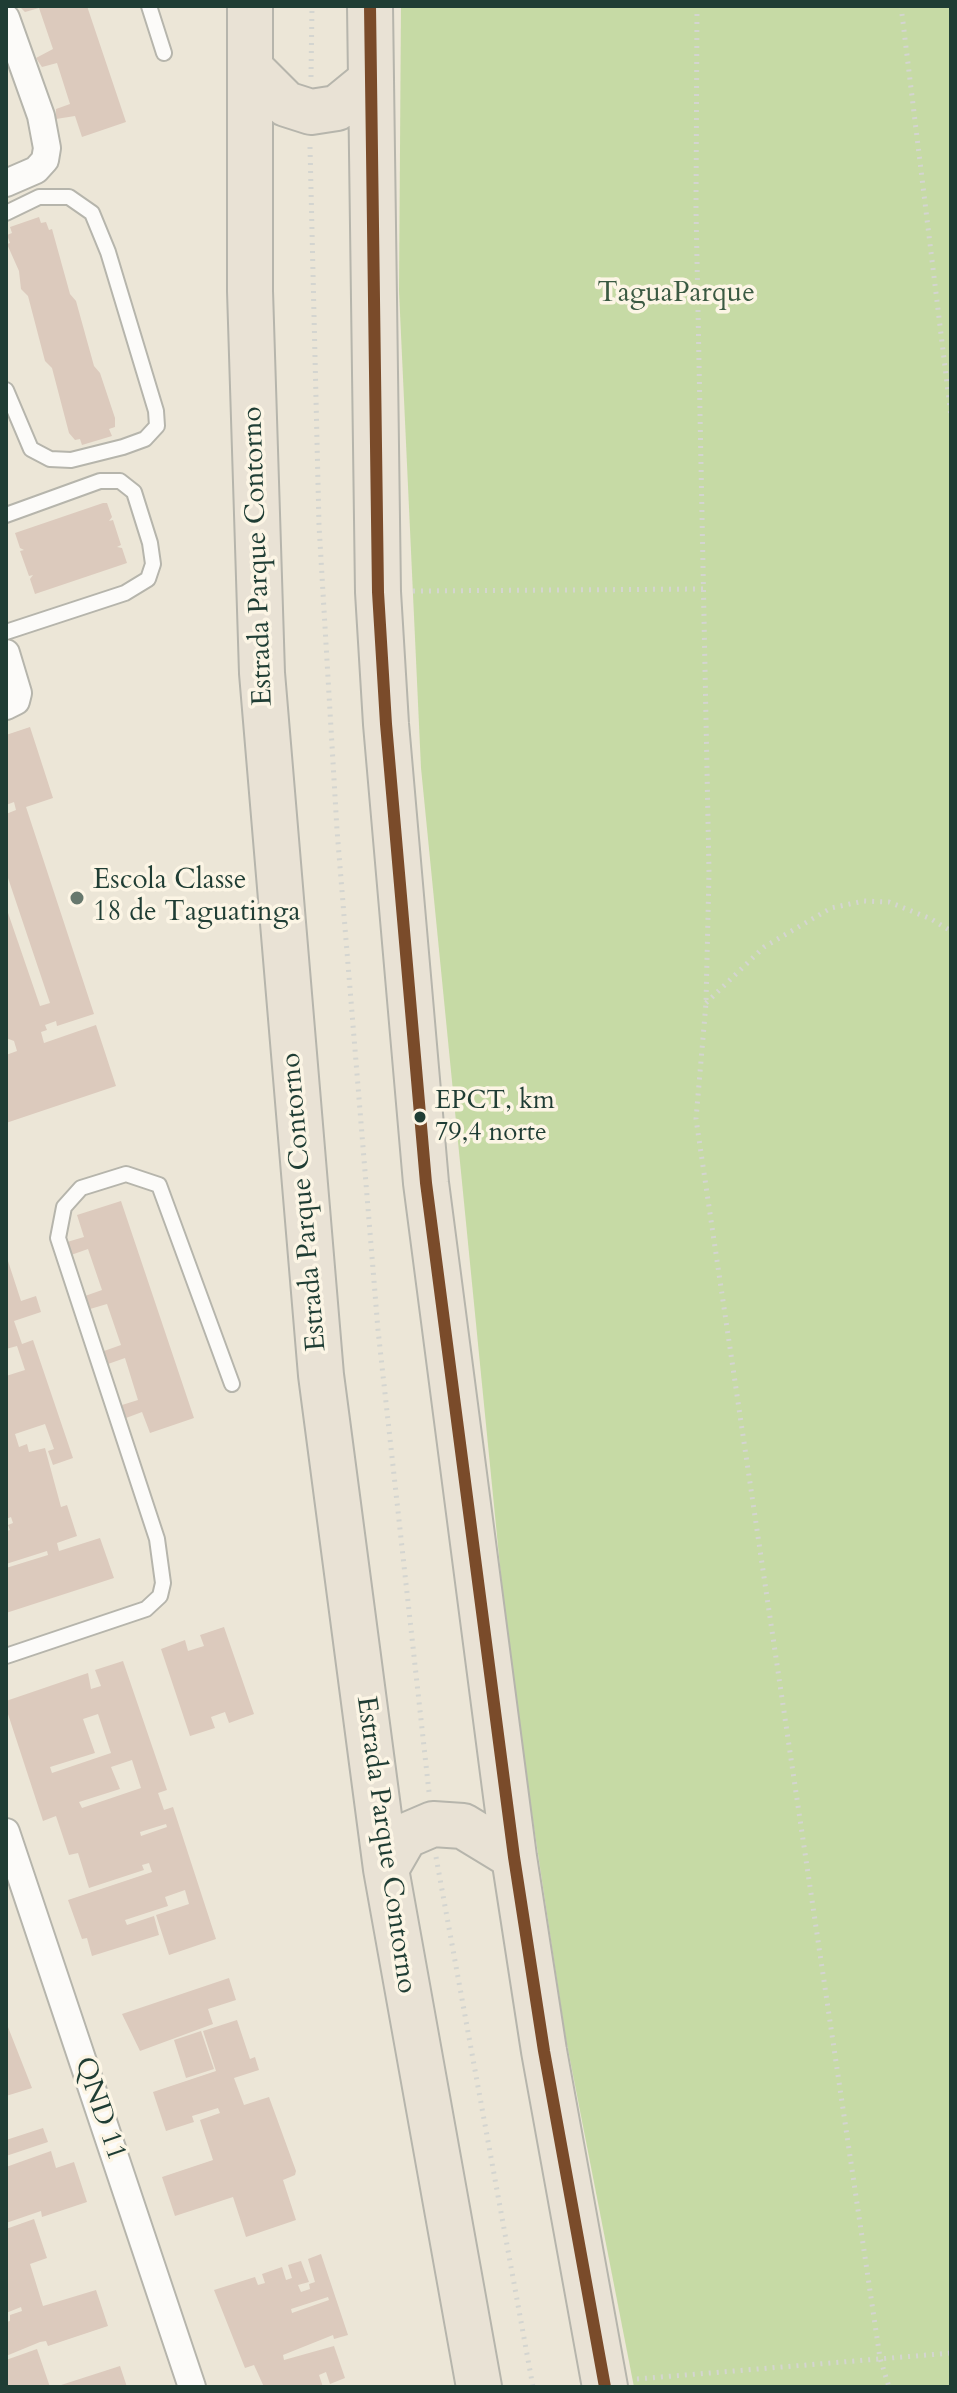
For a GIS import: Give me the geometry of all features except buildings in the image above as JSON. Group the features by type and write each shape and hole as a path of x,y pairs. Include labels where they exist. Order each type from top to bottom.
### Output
{"highway":[{"name":"Estrada Parque Contorno","path":"250,6 250,291 262,673 321,1375 386,1869 479,2387"},
{"path":"370,6 378,592 386,724 426,1183 514,1857 544,2051 605,2385"},
{"path":"250,68 286,104 311,112 337,108 370,81"},
{"path":"386,1869 405,1836 433,1824 463,1826 514,1857"}],"street":[{"path":"6,18 41,116 47,148 45,160 36,170 6,183"},
{"path":"8,663 12,703"},
{"name":"QND 11","path":"6,1832 192,2387"}],"lane":[{"path":"149,6 164,53"},
{"path":"6,213 39,197 69,197 92,213 108,252 156,411 157,426 145,439 123,447 71,460 50,459 35,453 28,444 6,390"},
{"path":"6,515 100,481 120,481 134,492 150,543 153,564 148,579 125,593 6,632"},
{"path":"6,1656 128,1617 154,1604 163,1583 157,1539 58,1238 64,1207 81,1188 126,1174 159,1185 232,1384"}],"path":[{"path":"312,6 311,112 319,525 337,830 378,1330 433,1824 533,2387"},
{"path":"697,6 696,209 709,872 706,1003 696,1119 880,2358 889,2387"},
{"path":"901,6 951,416"},
{"path":"378,592 704,589"},
{"path":"706,1003 764,947 831,908 864,901 889,902 951,931"},
{"path":"605,2385 951,2353"}],"green space":[{"name":"TaguaParque","path":"401,6 951,6 951,2387 634,2387 565,2034 510,1667 421,768 399,291"}],"transit line":[{"path":"370,6 378,592 386,724 426,1183 514,1857 544,2051 605,2387"}],"place":[{"name":"Escola Classe 18 de Taguatinga","path":"77,898"},
{"name":"EPCT, km 79,4 norte","path":"420,1117"}]}
